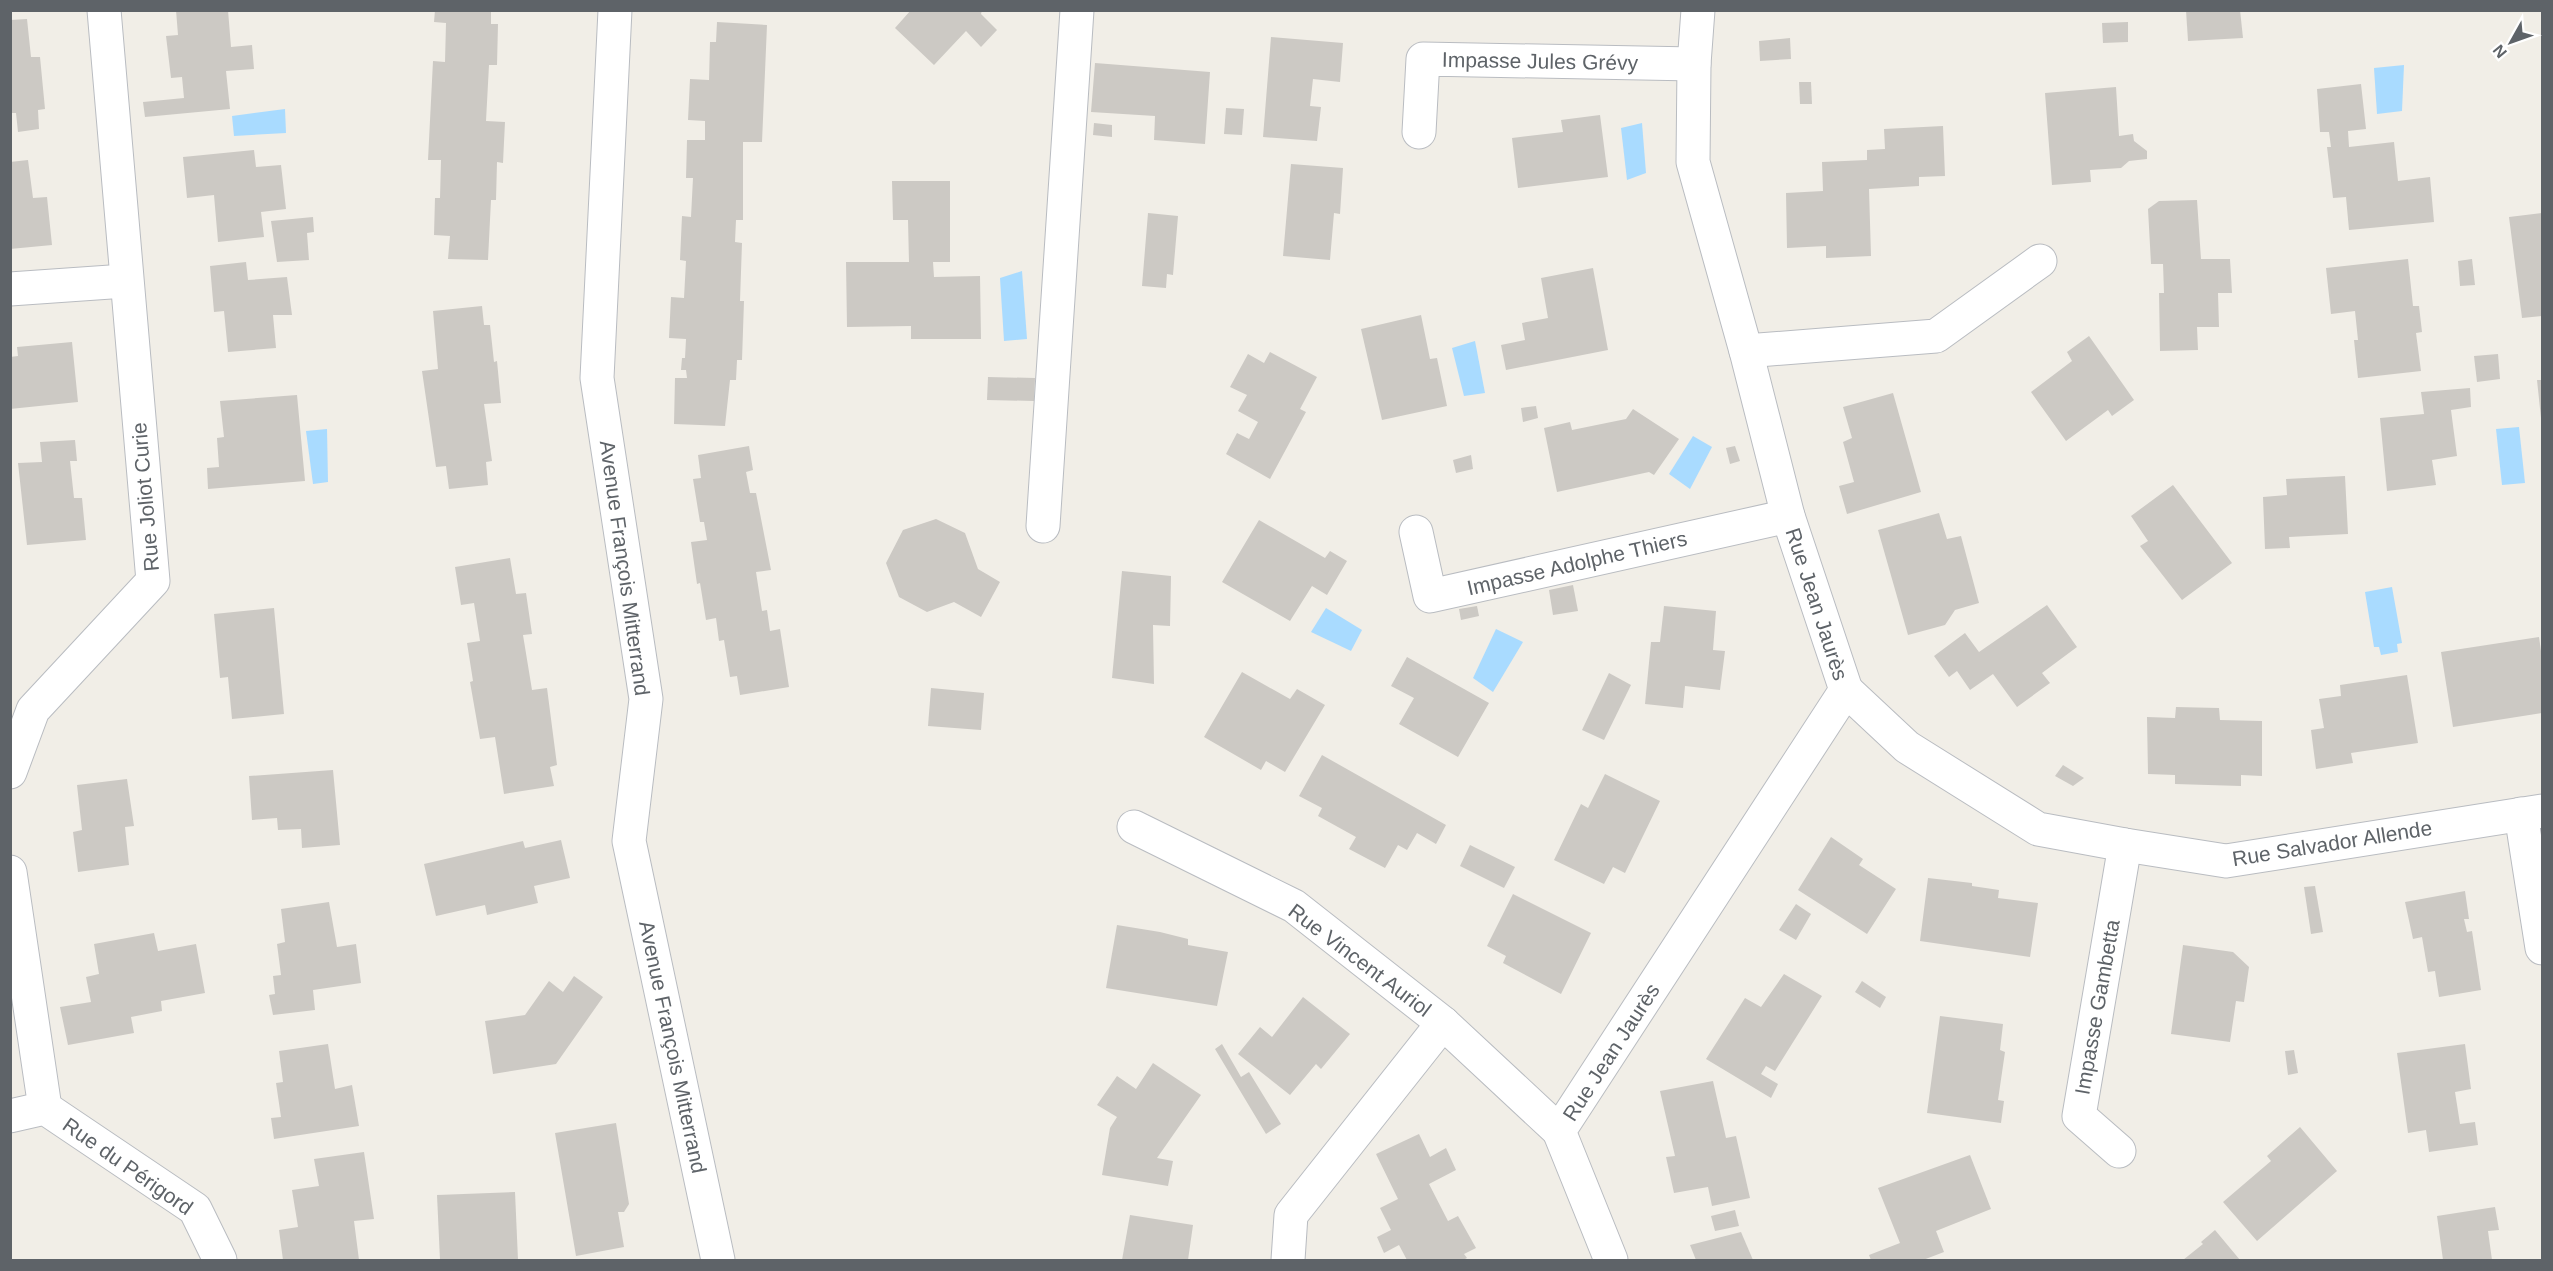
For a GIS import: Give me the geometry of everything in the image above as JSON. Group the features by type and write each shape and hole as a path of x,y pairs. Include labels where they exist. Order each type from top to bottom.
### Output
{"street":[{"name":"Rue Joliot Curie","path":"10,772 33,710 153,581 125,281 104,10"},
{"name":"Avenue François Mitterrand","path":"615,10 597,378 646,699 629,841 718,1260"},
{"path":"1043,526 1077,10"},
{"name":"Rue Jean Jaurès","path":"1611,1260 1560,1131 1846,690 1788,516 1746,351 1693,162 1694,64 1698,10"},
{"name":"Impasse Jules Grévy","path":"1419,132 1423,59 1694,64"},
{"path":"1746,351 1936,336 2040,261"},
{"path":"10,289 125,281"},
{"name":"Impasse Adolphe Thiers","path":"1416,532 1430,596 1788,516"},
{"name":"Rue Salvador Allende","path":"1846,690 1908,747 2038,829 2125,845 2226,861 2532,813"},
{"path":"2532,813 2542,948"},
{"name":"Rue Vincent Auriol","path":"1134,826 1294,906 1443,1023 1560,1131"},
{"name":"Impasse Gambetta","path":"2119,1151 2079,1116 2125,845"},
{"path":"10,872 45,1108"},
{"path":"1288,1260 1291,1215 1443,1023"},
{"name":"Rue du Périgord","path":"10,1116 45,1108 195,1209 220,1260"}],"water":[{"path":"2404,65 2402,111 2377,114 2374,68"},
{"path":"285,109 286,133 234,136 232,116"},
{"path":"1642,123 1646,173 1627,180 1621,128"},
{"path":"1022,271 1027,339 1004,341 1000,278"},
{"path":"1475,341 1485,393 1464,396 1452,348"},
{"path":"2519,427 2525,483 2502,485 2496,429"},
{"path":"327,429 328,482 313,484 306,431"},
{"path":"1693,436 1712,447 1690,489 1669,474"},
{"path":"2392,587 2402,643 2397,644 2398,652 2381,655 2379,647 2374,647 2365,592"},
{"path":"1326,608 1362,630 1351,651 1311,632"},
{"path":"1496,629 1523,642 1493,692 1473,678"}],"building":[{"path":"176,10 228,10 231,47 252,45 254,69 226,71 230,109 145,117 143,102 184,98 182,77 171,78 166,36 178,35"},
{"path":"435,10 491,10 491,24 498,24 497,65 489,65 486,121 505,122 503,163 497,162 496,200 491,200 488,260 448,259 450,236 434,235 435,198 440,198 441,160 428,160 433,61 445,62 446,23 434,22"},
{"path":"911,10 982,10 981,14 997,30 981,47 966,31 934,65 895,28"},
{"path":"2186,10 2240,10 2243,38 2188,41"},
{"path":"27,19 31,57 40,57 45,109 38,110 39,129 18,132 16,113 12,113 10,99 10,20"},
{"path":"717,22 767,25 762,142 743,142 743,220 736,220 735,242 742,243 740,301 744,301 742,360 737,360 736,380 730,380 725,426 674,424 675,378 687,378 686,370 681,370 682,358 685,358 686,339 669,338 671,297 684,298 686,261 680,260 682,216 691,217 693,178 686,178 687,140 705,140 705,121 688,120 690,79 709,80 710,42 716,42"},
{"path":"2128,22 2128,42 2103,43 2102,23"},
{"path":"1271,37 1343,43 1340,82 1313,79 1310,106 1321,107 1317,141 1263,137"},
{"path":"1790,38 1791,59 1760,61 1759,41"},
{"path":"1095,63 1210,72 1205,144 1154,140 1155,116 1091,112"},
{"path":"1799,82 1811,82 1812,104 1800,104"},
{"path":"2361,84 2366,129 2348,131 2349,147 2394,142 2398,181 2430,177 2434,222 2349,230 2346,197 2333,198 2327,147 2331,147 2329,132 2320,132 2317,89"},
{"path":"2116,87 2119,136 2133,134 2134,141 2147,151 2147,159 2129,161 2121,168 2090,170 2091,182 2052,185 2045,93"},
{"path":"1226,108 1244,109 1242,135 1224,134"},
{"path":"1600,115 1608,177 1518,188 1512,138 1563,132 1561,120"},
{"path":"1094,123 1112,125 1112,137 1093,135"},
{"path":"1943,126 1945,176 1919,177 1919,186 1869,189 1871,256 1826,258 1826,246 1787,248 1786,193 1823,191 1822,162 1867,160 1867,150 1885,149 1884,129"},
{"path":"254,150 256,167 281,165 286,209 261,212 264,237 218,242 214,195 187,198 183,157"},
{"path":"28,160 33,198 47,197 52,245 10,249 10,162"},
{"path":"1291,164 1343,168 1340,214 1334,213 1330,260 1283,256"},
{"path":"892,181 950,181 950,262 933,262 934,277 980,276 981,339 911,339 911,326 847,327 846,262 909,262 908,220 893,220"},
{"path":"2197,200 2201,259 2230,259 2232,293 2218,293 2219,327 2197,327 2198,350 2160,351 2159,293 2164,293 2163,264 2151,264 2148,209 2159,201"},
{"path":"1148,213 1178,216 1173,275 1167,274 1166,288 1142,286"},
{"path":"2542,213 2542,316 2522,318 2509,217"},
{"path":"313,217 314,232 307,233 309,260 277,262 271,221"},
{"path":"2408,259 2413,306 2419,306 2422,332 2416,333 2421,371 2358,378 2354,340 2358,340 2355,311 2331,314 2326,268"},
{"path":"2472,259 2475,285 2460,286 2458,261"},
{"path":"246,262 248,280 287,277 292,315 273,315 276,348 228,352 224,311 214,312 210,266"},
{"path":"1593,268 1608,350 1506,370 1501,345 1525,340 1522,323 1548,318 1541,278"},
{"path":"482,306 484,325 490,325 494,362 497,361 501,403 484,404 492,461 486,462 488,485 449,489 446,466 436,467 422,371 438,369 433,311"},
{"path":"1421,315 1430,359 1437,358 1447,406 1382,420 1361,329"},
{"path":"2089,336 2134,400 2112,416 2108,410 2066,441 2031,392 2072,361 2067,352"},
{"path":"72,342 78,402 10,409 10,357 18,356 17,347"},
{"path":"1270,352 1317,377 1300,409 1306,412 1270,479 1226,454 1237,433 1249,439 1258,422 1238,411 1247,395 1230,387 1248,354 1264,363"},
{"path":"2498,354 2500,379 2477,382 2474,356"},
{"path":"988,377 1035,378 1034,401 987,400"},
{"path":"2537,380 2542,380 2542,418 2541,418"},
{"path":"2470,388 2471,407 2451,410 2457,456 2432,460 2436,485 2387,491 2380,418 2424,414 2421,392"},
{"path":"1893,393 1921,492 1847,514 1839,486 1854,482 1843,442 1852,438 1843,407"},
{"path":"297,395 305,481 208,489 207,468 219,467 217,438 224,437 220,401"},
{"path":"1536,406 1538,418 1523,422 1521,408"},
{"path":"1633,409 1679,439 1654,475 1649,472 1557,492 1544,428 1570,422 1572,430 1626,419"},
{"path":"75,440 77,461 70,461 74,498 82,498 86,540 27,545 18,463 42,462 40,442"},
{"path":"749,446 753,470 746,472 750,493 756,493 771,570 756,572 762,611 767,610 770,631 780,629 789,687 740,695 737,676 730,677 724,640 719,641 716,618 706,620 700,583 697,584 691,542 707,540 704,522 700,522 693,479 701,478 698,455"},
{"path":"1735,446 1740,461 1730,464 1726,448"},
{"path":"1471,455 1473,469 1456,473 1453,460"},
{"path":"2345,476 2348,534 2289,537 2290,548 2265,549 2263,497 2287,495 2286,479"},
{"path":"2173,485 2232,563 2182,600 2140,546 2148,541 2131,516"},
{"path":"1939,513 1947,539 1961,536 1979,603 1955,610 1945,625 1908,635 1878,530"},
{"path":"936,519 965,533 978,569 1000,582 981,617 954,602 927,612 899,597 886,563 903,530"},
{"path":"1259,520 1325,558 1330,551 1347,561 1327,595 1312,586 1290,621 1222,582"},
{"path":"510,558 516,594 526,593 532,634 523,635 532,690 547,688 557,765 550,767 554,786 504,794 495,737 480,739 470,682 473,681 467,643 480,641 474,603 461,605 455,567"},
{"path":"1122,571 1171,576 1170,626 1153,625 1154,684 1112,678"},
{"path":"1573,585 1578,611 1553,615 1549,590"},
{"path":"2047,605 2077,647 2042,673 2050,683 2017,707 1993,674 1970,690 1957,671 1949,677 1934,656 1965,633 1979,652"},
{"path":"1477,606 1479,616 1461,620 1459,609"},
{"path":"1664,606 1716,611 1713,650 1725,651 1720,690 1685,686 1683,708 1645,704 1651,642 1660,642"},
{"path":"274,608 284,714 232,719 228,677 220,678 214,614"},
{"path":"2539,637 2542,658 2542,713 2453,727 2441,652"},
{"path":"1407,657 1489,703 1458,757 1399,724 1414,698 1391,686"},
{"path":"1242,672 1290,699 1297,689 1325,705 1285,772 1266,761 1261,770 1204,737"},
{"path":"1609,673 1631,685 1604,740 1582,730"},
{"path":"2407,675 2418,743 2351,753 2353,763 2316,769 2311,730 2324,728 2319,699 2341,696 2340,685"},
{"path":"931,688 984,693 981,730 928,726"},
{"path":"2176,707 2219,708 2220,720 2262,721 2262,776 2241,775 2241,786 2175,784 2175,775 2148,774 2147,717 2175,718"},
{"path":"1322,755 1446,825 1436,844 1417,833 1407,850 1398,845 1385,868 1349,849 1356,837 1318,816 1322,808 1299,796"},
{"path":"2063,765 2084,778 2073,786 2055,776"},
{"path":"333,770 340,845 302,848 301,829 278,830 277,818 252,820 249,776"},
{"path":"1605,774 1660,801 1625,873 1613,867 1604,884 1554,860 1581,804 1588,808"},
{"path":"127,779 134,826 125,827 129,865 78,872 73,832 82,830 77,785"},
{"path":"1831,837 1863,859 1859,865 1896,889 1867,934 1798,890"},
{"path":"561,840 570,878 534,886 538,903 487,915 485,905 436,916 424,864 523,841 525,848"},
{"path":"1470,845 1515,867 1504,888 1460,866"},
{"path":"1928,878 1972,883 1972,886 1999,890 1998,898 2038,903 2030,957 1920,941"},
{"path":"2315,886 2323,932 2311,934 2304,887"},
{"path":"2465,891 2469,919 2464,919 2467,932 2472,931 2481,990 2439,997 2435,971 2428,972 2422,937 2413,939 2405,902"},
{"path":"1513,894 1591,933 1561,994 1503,963 1506,956 1487,946"},
{"path":"329,902 337,947 356,944 361,983 313,990 315,1010 273,1015 269,995 275,994 273,976 281,975 277,944 285,942 281,909"},
{"path":"1796,904 1811,914 1796,940 1779,930"},
{"path":"1117,925 1160,932 1188,939 1188,945 1228,952 1217,1006 1106,988"},
{"path":"154,933 158,951 196,944 205,993 161,1001 162,1011 131,1017 134,1033 68,1045 60,1007 91,1002 86,977 99,974 94,944"},
{"path":"2183,945 2233,952 2249,967 2244,1002 2236,1001 2230,1042 2171,1034"},
{"path":"1784,974 1822,996 1775,1071 1766,1066 1761,1074 1778,1084 1771,1098 1706,1059 1745,998 1761,1007"},
{"path":"574,976 603,997 556,1064 493,1074 485,1021 525,1015 549,981 563,992"},
{"path":"1862,981 1886,997 1880,1008 1855,992"},
{"path":"1303,997 1350,1034 1321,1069 1316,1064 1290,1095 1238,1054 1260,1027 1272,1037"},
{"path":"1940,1016 2003,1024 2000,1050 2005,1052 1998,1100 2004,1101 2001,1123 1927,1113"},
{"path":"328,1044 335,1089 352,1085 359,1126 274,1139 271,1118 281,1117 276,1083 283,1082 279,1051"},
{"path":"1222,1044 1241,1077 1249,1072 1281,1124 1266,1134 1215,1049"},
{"path":"2465,1044 2471,1089 2455,1092 2460,1124 2475,1122 2478,1145 2429,1152 2426,1130 2408,1133 2397,1053"},
{"path":"2294,1050 2298,1073 2288,1075 2285,1051"},
{"path":"1153,1063 1201,1095 1157,1158 1173,1161 1168,1186 1102,1175 1110,1128 1117,1117 1097,1105 1117,1076 1136,1089"},
{"path":"1713,1081 1726,1138 1736,1136 1750,1198 1712,1206 1708,1187 1674,1193 1666,1157 1675,1156 1660,1091"},
{"path":"616,1123 629,1204 624,1212 618,1212 624,1247 576,1256 555,1133"},
{"path":"2300,1127 2337,1171 2257,1241 2223,1202 2271,1161 2267,1156"},
{"path":"1419,1134 1430,1157 1446,1148 1456,1170 1429,1184 1448,1221 1458,1216 1476,1248 1464,1254 1467,1258 1463,1260 1407,1260 1399,1245 1384,1253 1377,1237 1391,1230 1380,1208 1398,1199 1376,1154"},
{"path":"364,1152 374,1219 354,1221 359,1260 283,1260 279,1230 298,1227 292,1190 319,1186 314,1159"},
{"path":"1970,1155 1991,1209 1936,1231 1944,1252 1923,1260 1871,1260 1869,1255 1900,1243 1878,1188"},
{"path":"515,1192 518,1260 440,1260 437,1195"},
{"path":"2495,1207 2499,1230 2488,1231 2492,1260 2443,1260 2437,1216"},
{"path":"1735,1210 1739,1226 1715,1231 1711,1216"},
{"path":"1130,1215 1193,1225 1188,1260 1122,1260"},
{"path":"2215,1230 2240,1260 2183,1260 2203,1244 2201,1242"},
{"path":"1741,1232 1753,1260 1696,1260 1690,1245"}]}
